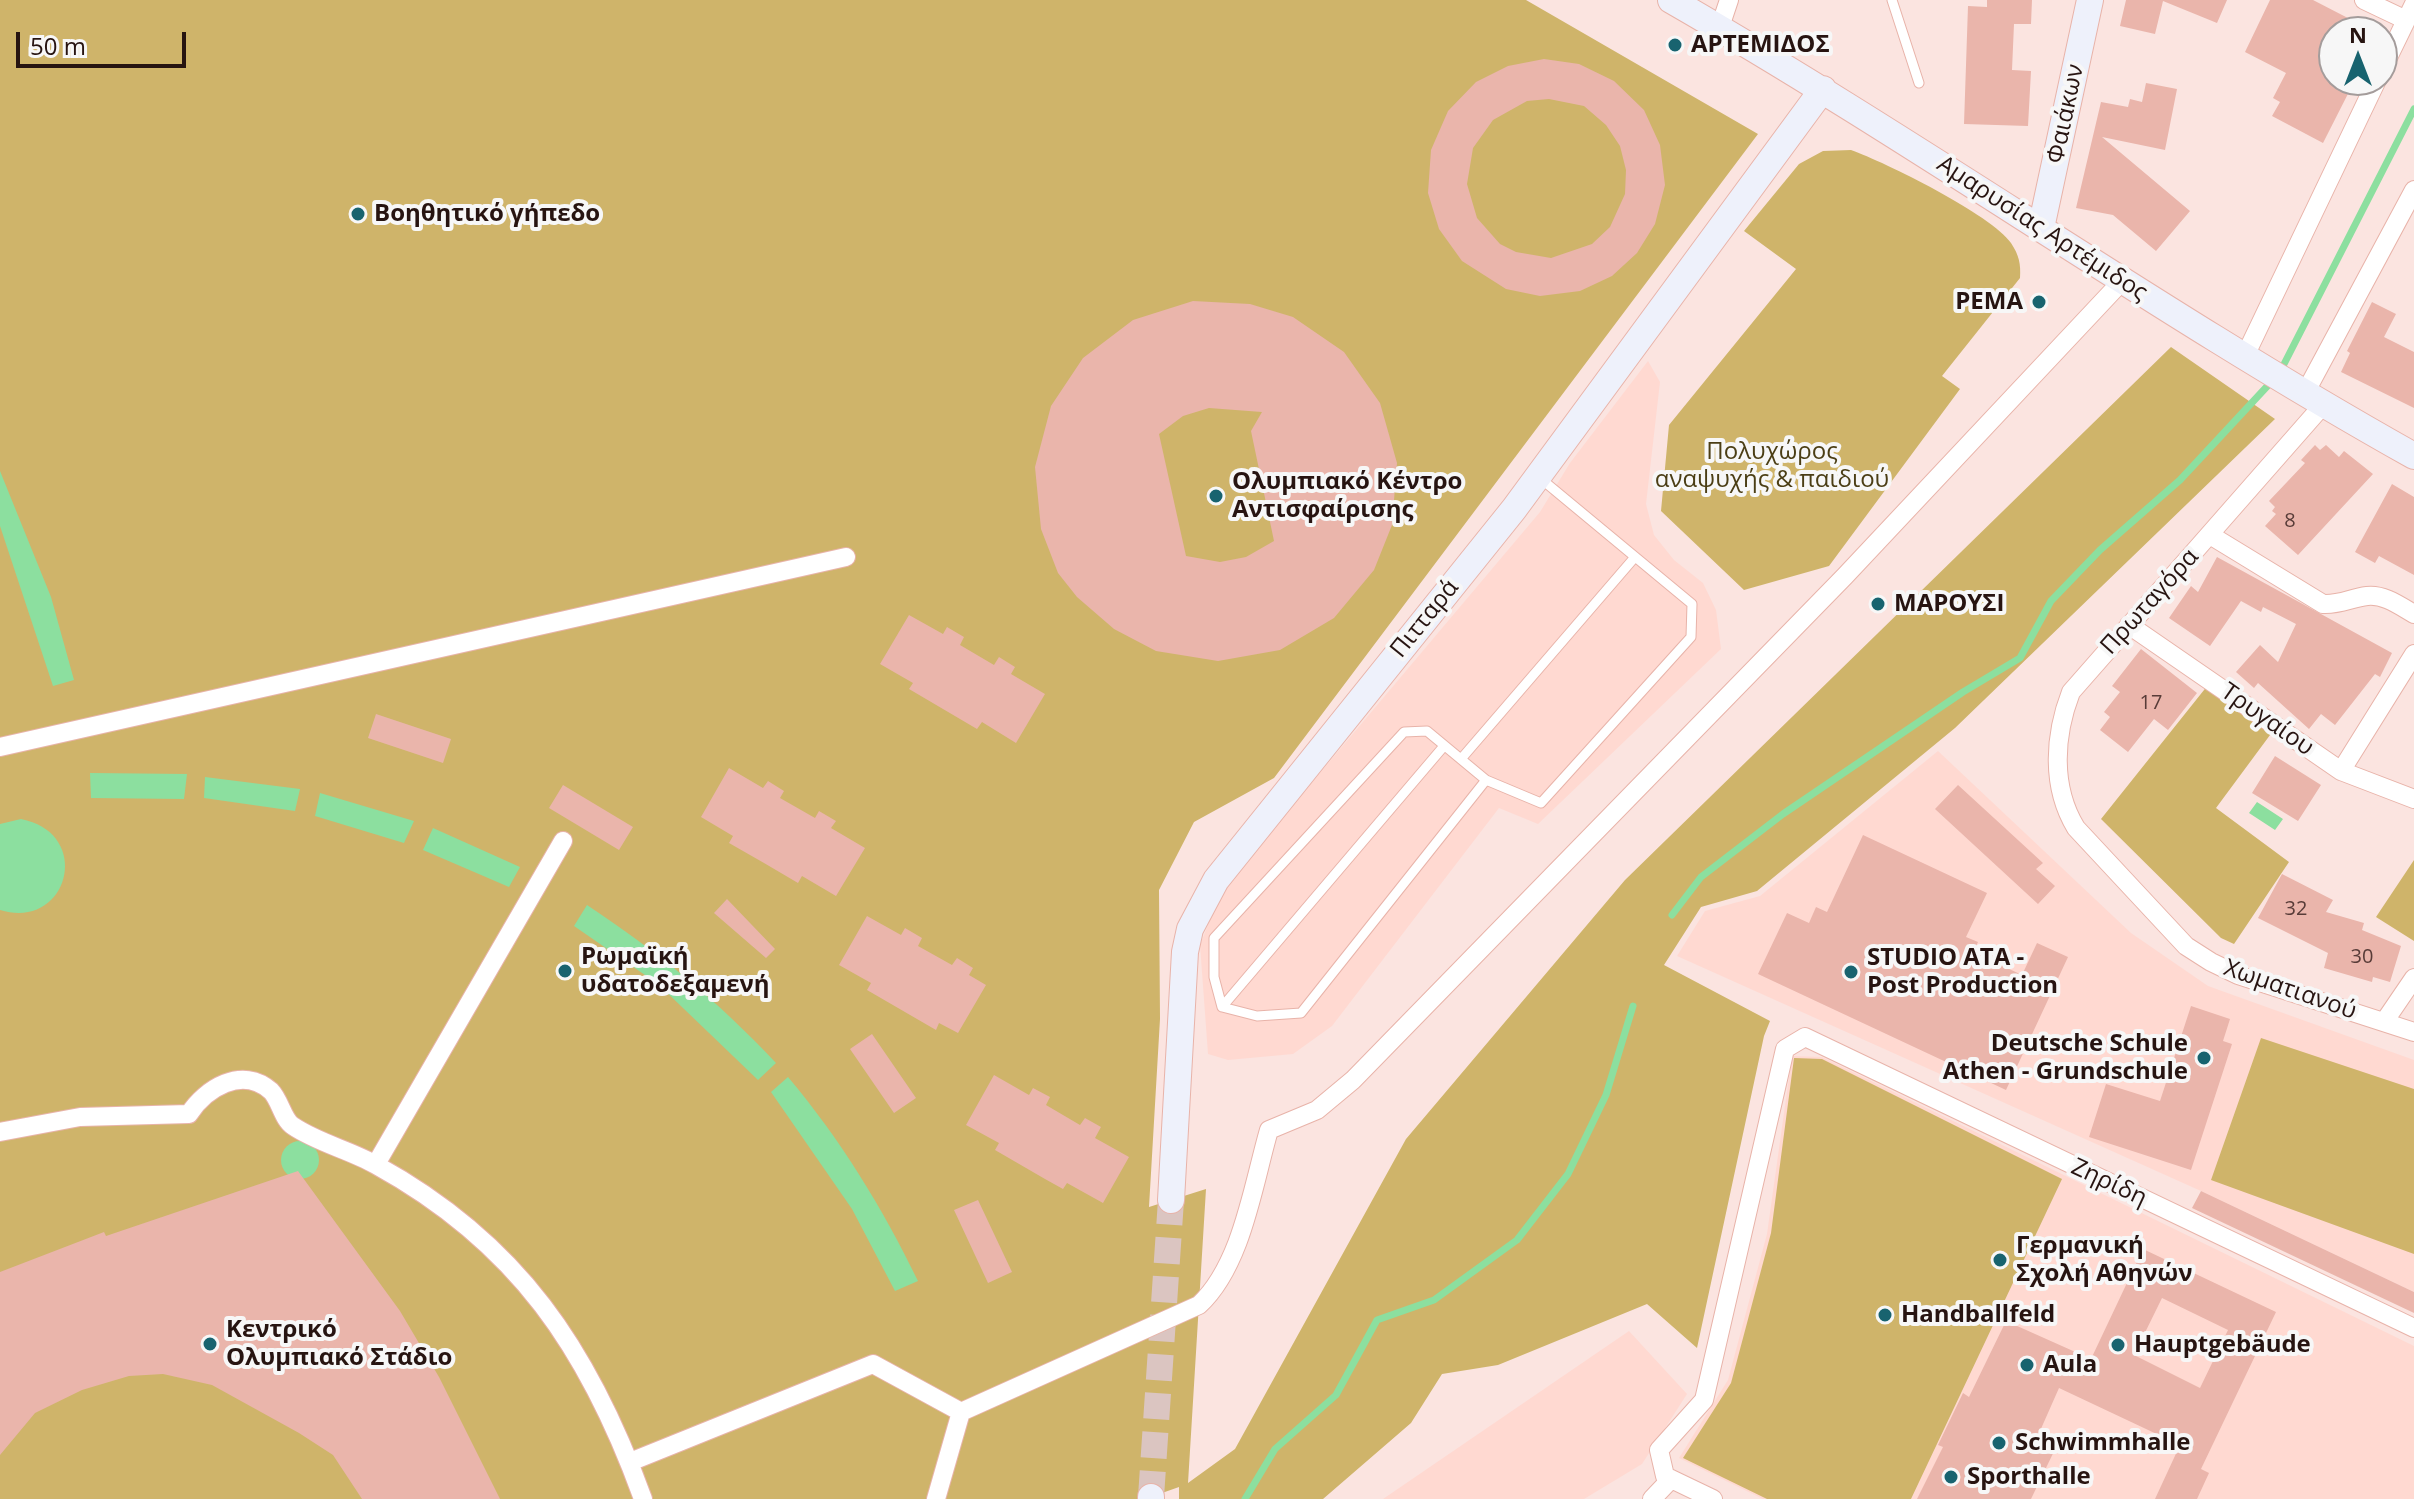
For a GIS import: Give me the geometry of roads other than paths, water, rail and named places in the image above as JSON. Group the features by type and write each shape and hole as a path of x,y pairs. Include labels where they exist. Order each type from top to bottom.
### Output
{"street":[{"name":"Αμαρυσίας Αρτέμιδος","path":"1671,0 1823,89 2252,363 2414,456"},
{"path":"1720,27 1729,0"},
{"name":"Φαιάκων","path":"2041,228 2090,0"},
{"path":"2364,0 2410,12 2398,37"},
{"name":"Πιτταρά","path":"1171,1200 1185,952 1201,906 1233,857 1538,476 1823,89"},
{"path":"2252,363 2370,96"},
{"name":"Πρωταγόρα","path":"2076,828 2065,810 2058,788 2064,711 2082,676 2210,535 2305,395 2414,190"},
{"path":"936,1499 961,1412 1199,1305 1221,1280 1231,1261 1269,1130 1317,1110 1353,1080 1845,576 2123,280"},
{"path":"2210,535 2323,604 2337,605 2370,595 2383,597 2414,614"},
{"path":"0,747 846,557"},
{"name":"Τρυγαίου","path":"2129,625 2341,771 2414,799"},
{"path":"2341,771 2414,654"},
{"name":"Χωματιανού","path":"2076,828 2186,946 2211,962 2238,975 2414,1032"},
{"path":"376,1164 563,841"},
{"path":"2384,1022 2414,978"},
{"name":"Ζηρίδη","path":"1671,1479 1665,1476 1659,1450 1704,1400 1785,1049 1805,1037 2414,1328"},
{"path":"0,1132 80,1117 189,1114 199,1099 229,1081 245,1081 270,1090 289,1125 376,1164 465,1223 510,1264 570,1341 630,1462 643,1499"},
{"path":"630,1462 873,1364 961,1412"},
{"path":"1652,1499 1671,1479 1713,1499"}],"lane":[{"path":"1892,0 1919,83"},
{"path":"1222,1007 1214,977 1214,938 1404,732 1427,731 1486,780 1541,803 1691,637 1692,604 1538,476"},
{"path":"1461,759 1635,557"},
{"path":"1222,1007 1444,746"},
{"path":"1222,1007 1257,1016 1301,1013 1486,780"}],"waterway":[{"path":"2281,370 2414,109"},
{"path":"1672,915 1701,877 1783,814 1963,692 2020,658 2051,601 2100,550 2180,480 2273,380"},
{"path":"1245,1499 1275,1449 1336,1395 1377,1320 1434,1300 1517,1240 1568,1174 1606,1095 1633,1006"}],"tunnel":[{"path":"1151,1497 1171,1200"}],"place":[{"name":"ΑΡΤΕΜΙΔΟΣ","path":"1675,45"},
{"name":"Βοηθητικό γήπεδο","path":"358,214"},
{"name":"ΡΕΜΑ","path":"2039,302"},
{"name":"Ολυμπιακό Κέντρο Αντισφαίρισης","path":"1216,496"},
{"name":"ΜΑΡΟΥΣΙ","path":"1878,604"},
{"name":"Ρωμαϊκή υδατοδεξαμενή","path":"565,971"},
{"name":"STUDIO ATA - Post Production","path":"1851,972"},
{"name":"Deutsche Schule Athen - Grundschule","path":"2204,1058"},
{"name":"Γερμανική Σχολή Αθηνών","path":"2000,1260"},
{"name":"Handballfeld","path":"1885,1315"},
{"name":"Κεντρικό Ολυμπιακό Στάδιο","path":"210,1344"},
{"name":"Hauptgebäude","path":"2118,1345"},
{"name":"Aula","path":"2027,1365"},
{"name":"Schwimmhalle","path":"1999,1443"},
{"name":"Sporthalle","path":"1951,1477"}],"park label":[{"name":"Πολυχώρος αναψυχής & παιδιού","path":"1772,466"}]}
